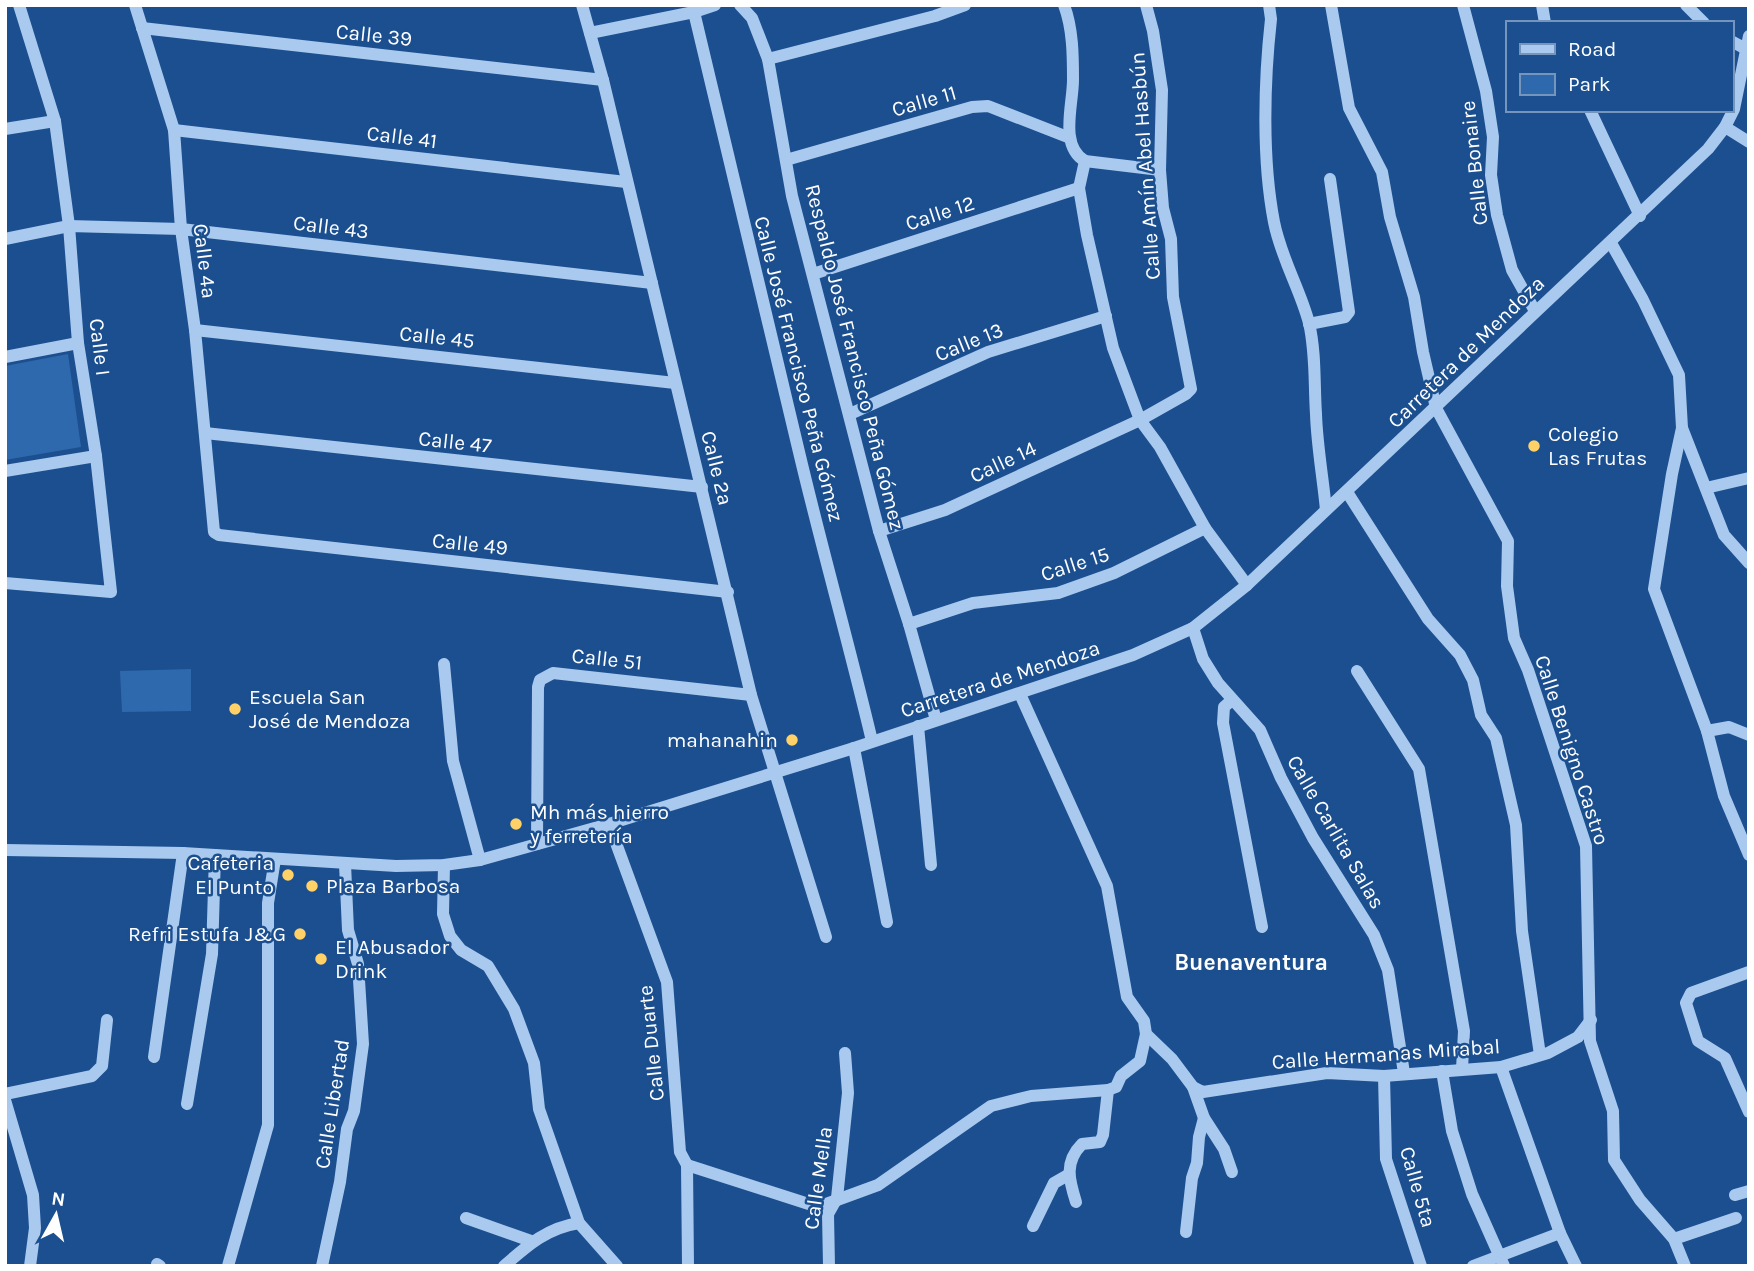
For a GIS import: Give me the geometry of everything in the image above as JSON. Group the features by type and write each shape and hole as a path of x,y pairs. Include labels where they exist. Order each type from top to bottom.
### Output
{"street":[{"name":"Calle I","path":"5,583 111,592 96,456 78,343 69,226 55,121 19,5"},
{"name":"Calle 4a","path":"135,5 174,130 181,229 195,330 213,528"},
{"name":"Calle 2a","path":"582,5 603,79 751,695 826,937"},
{"path":"590,33 715,5"},
{"name":"Respaldo José Francisco Peña Gómez","path":"740,5 752,18 768,59 792,196 879,531 936,720"},
{"path":"768,59 934,16 965,5"},
{"path":"1064,5 1073,59 1070,138 1074,151 1085,162 1160,170"},
{"name":"Calle Amín Abel Hasbún","path":"1140,420 1191,389 1172,297 1171,239 1163,208 1160,170 1162,90 1157,51 1146,5"},
{"path":"1269,5 1271,19 1266,142 1268,183 1274,223 1287,267 1309,324 1326,510"},
{"name":"Calle Benigno Castro","path":"1331,5 1349,108 1382,172 1390,217 1414,297 1436,408 1508,541 1507,586 1514,638 1528,670 1586,846 1590,1041 1613,1111 1614,1160 1640,1200 1674,1239 1685,1266"},
{"name":"Calle Bonaire","path":"1463,5 1486,91 1493,137 1491,175 1496,215 1512,270 1535,311"},
{"path":"1686,5 1702,21"},
{"name":"Calle José Francisco Peña Gómez","path":"694,9 799,454 849,642 872,741"},
{"name":"Calle 39","path":"142,28 603,79"},
{"name":"Carretera de Mendoza","path":"1733,111 1749,36"},
{"path":"1733,42 1746,49"},
{"name":"Calle 11","path":"786,160 972,107 988,106 1070,138"},
{"path":"1591,112 1640,216"},
{"name":"Carretera de Mendoza","path":"5,850 183,853 345,864 444,865 480,860 609,824 854,748 1133,655 1193,628 1247,585 1535,311 1640,216 1708,149 1732,112"},
{"path":"5,129 55,121"},
{"path":"1725,127 1749,142"},
{"name":"Calle 41","path":"174,130 626,182"},
{"path":"1085,162 1079,188 1105,316 1113,348 1140,420 1160,447 1205,528 1247,585"},
{"path":"1309,324 1345,317 1349,312 1330,180"},
{"name":"Calle 12","path":"813,274 1079,188"},
{"name":"Calle 43","path":"5,239 69,226 181,229 652,283"},
{"path":"1611,243 1643,300 1678,374 1682,428 1654,589 1707,731 1724,796 1749,855"},
{"name":"Calle 13","path":"850,414 988,352 1105,316"},
{"name":"Calle 45","path":"195,330 675,383"},
{"path":"5,357 78,343"},
{"name":"Calle 14","path":"879,531 945,510 1140,420"},
{"path":"1682,428 1724,536 1749,563"},
{"name":"Calle 47","path":"205,433 702,488"},
{"path":"5,471 96,456"},
{"path":"1706,488 1749,478"},
{"path":"1347,492 1428,619 1460,655 1473,680 1481,715 1496,738 1516,825 1522,931 1540,1055"},
{"name":"Calle 49","path":"213,528 219,535 728,592"},
{"name":"Calle 15","path":"909,624 973,603 1058,593 1114,573 1205,528"},
{"name":"Calle Carlita Salas","path":"1193,628 1203,659 1233,701 1260,730 1313,838 1374,935 1388,970 1404,1073"},
{"path":"444,664 453,761 480,860"},
{"path":"1357,671 1419,769 1464,1031 1462,1069"},
{"name":"Calle 51","path":"537,845 538,687 545,676 552,673 751,695"},
{"path":"687,1166 818,1207 878,1185 991,1106 1031,1096 1108,1090 1116,1087 1121,1076 1140,1060 1146,1034 1144,1021 1127,997 1107,886 1020,694"},
{"path":"1233,701 1224,707 1223,723 1262,927"},
{"path":"918,726 931,865"},
{"path":"1707,731 1729,727 1749,735"},
{"path":"854,748 887,922"},
{"name":"Calle Duarte","path":"609,824 667,982 680,1152 687,1166 688,1266"},
{"path":"154,1057 183,853"},
{"path":"187,1104 212,954 215,855"},
{"path":"228,1266 268,1125 268,903 275,859"},
{"name":"Calle Libertad","path":"321,1266 340,1182 347,1129 354,1111 363,1044 358,964 348,930 345,864"},
{"path":"444,865 443,914 450,936 461,950 488,966 514,1009 534,1063 540,1109 579,1223 617,1266"},
{"path":"1749,972 1691,993 1686,1003 1698,1041 1725,1058 1749,1112"},
{"path":"5,1094 92,1076 102,1066 107,1020"},
{"name":"Calle Hermanas Mirabal","path":"1194,1087 1203,1092 1328,1073 1384,1076 1501,1067 1540,1055 1577,1037 1591,1020"},
{"path":"1146,1034 1172,1059 1194,1087 1204,1118 1224,1149 1232,1172"},
{"name":"Calle Mella","path":"829,1266 828,1214 837,1198 848,1093 845,1053"},
{"path":"1501,1067 1560,1233 1576,1266"},
{"path":"1442,1071 1452,1131 1472,1194 1501,1260"},
{"name":"Calle 5ta","path":"1384,1076 1386,1160 1421,1266"},
{"path":"1076,1202 1068,1175 1074,1151 1082,1144 1100,1142 1108,1090"},
{"path":"5,1100 33,1195 35,1228 30,1266"},
{"path":"1186,1232 1192,1178 1204,1118"},
{"path":"1033,1226 1054,1183 1068,1175"},
{"path":"1735,1195 1749,1191"},
{"path":"466,1217 531,1241"},
{"path":"1674,1239 1736,1218"},
{"path":"504,1266 531,1241 553,1229 579,1223"},
{"path":"1473,1266 1501,1260 1560,1233"}],"green space":[{"path":"68,354 81,447 5,460 5,366"},
{"path":"191,669 191,711 122,712 120,671"}],"place":[{"name":"Colegio Las Frutas","path":"1534,446"},
{"name":"Escuela San José de Mendoza","path":"235,709"},
{"name":"mahanahin","path":"792,740"},
{"name":"Mh más hierro y ferretería","path":"516,824"},
{"name":"Cafeteria El Punto","path":"288,875"},
{"name":"Plaza Barbosa","path":"312,886"},
{"name":"Refri Estufa J&G","path":"300,934"},
{"name":"El Abusador Drink","path":"321,959"}],"district":[{"name":"Buenaventura","path":"1251,962"}]}
